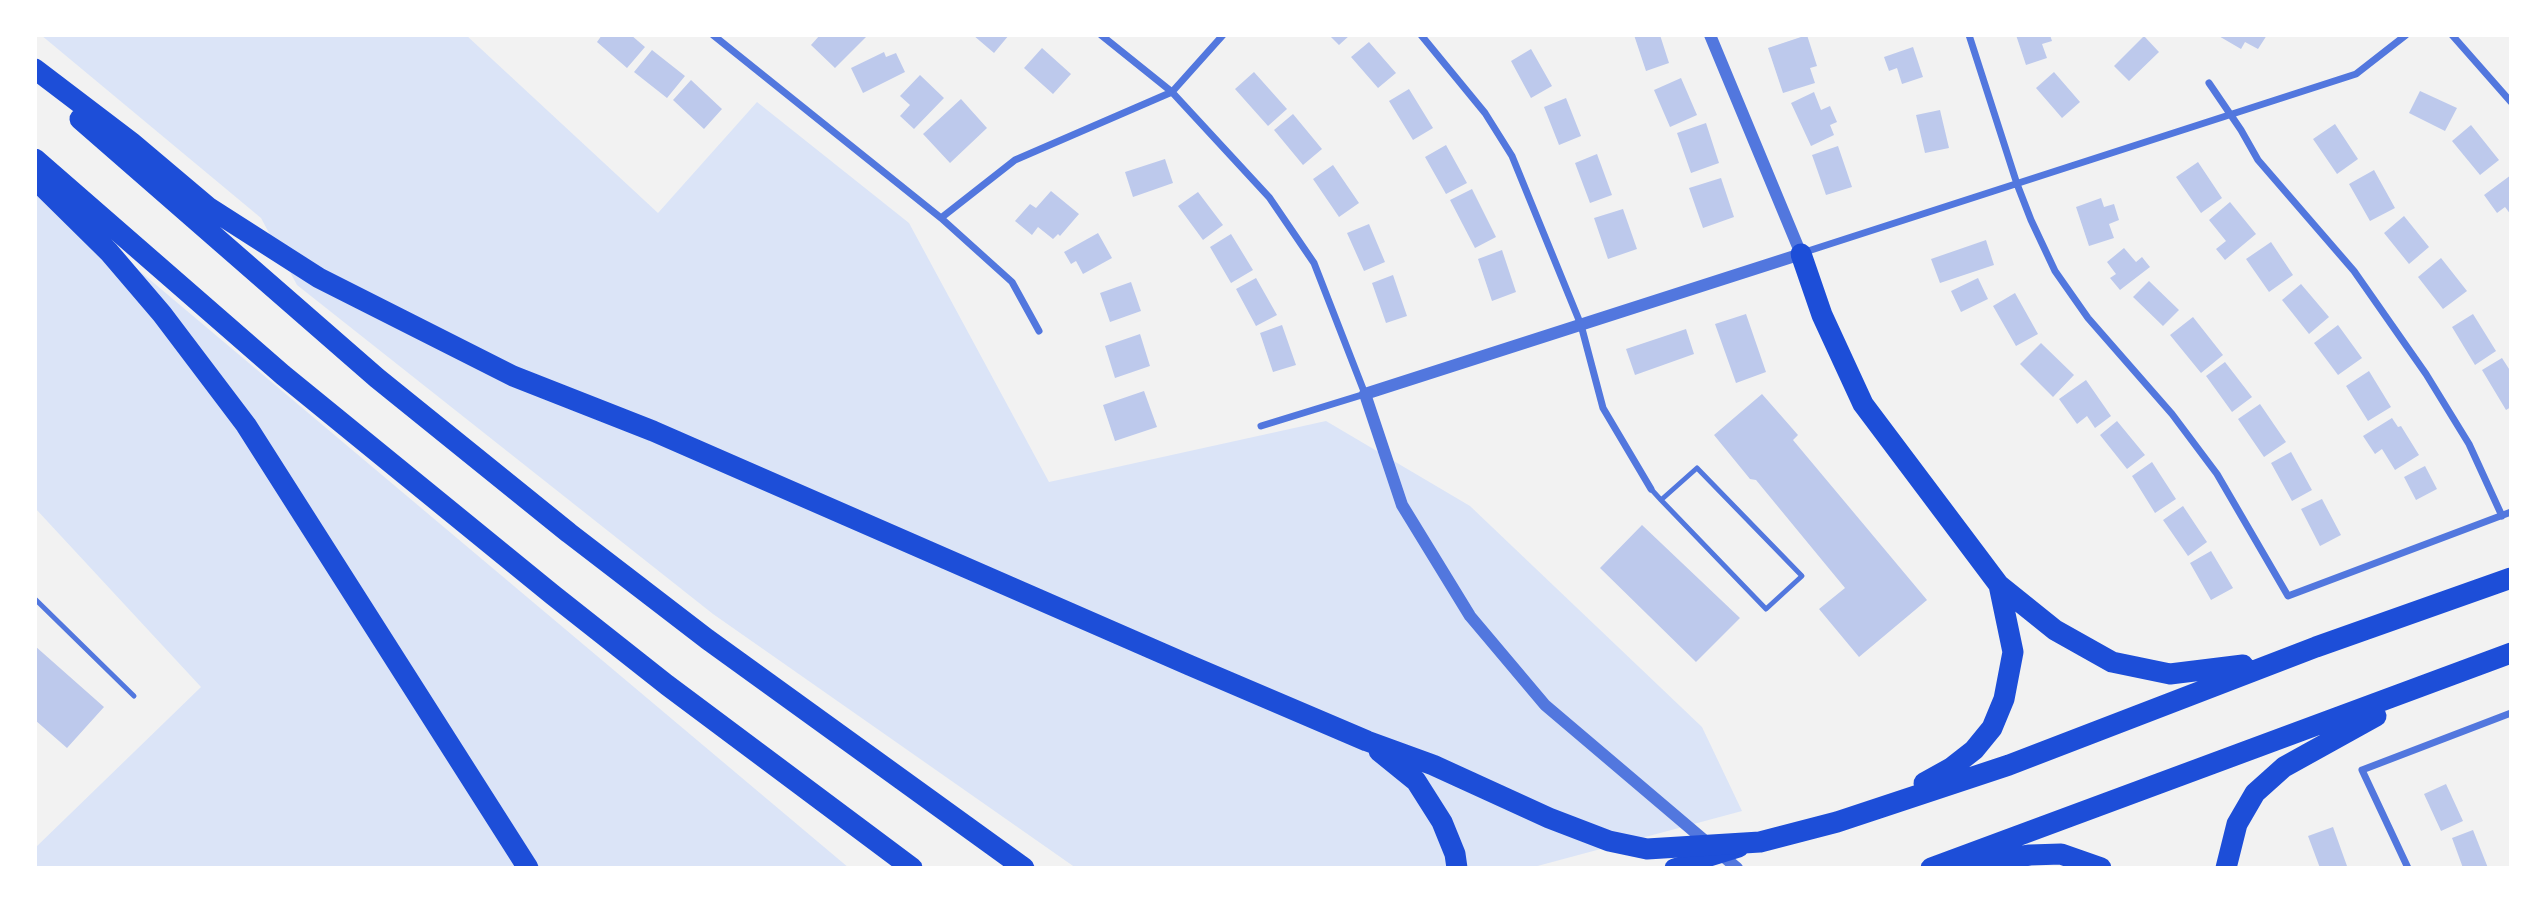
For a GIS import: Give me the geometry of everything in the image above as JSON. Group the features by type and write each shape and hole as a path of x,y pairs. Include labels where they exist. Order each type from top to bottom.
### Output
{"highway":[{"path":"35,69 131,142 208,207 320,278 513,376 666,437 1367,741 1433,765 1549,818 1609,841 1647,849 1760,842"},
{"path":"35,77 135,169 377,378 569,533 707,639 1024,868"},
{"path":"35,159 283,375 553,595 667,685 912,868"},
{"path":"35,179 109,252 162,314 246,425 528,868"},
{"path":"1801,254 1822,316 1863,404 1999,585 2055,630 2112,662 2170,674 2233,668 2316,647"},
{"path":"1674,868 1837,822 2009,765 2316,647 2511,578"},
{"path":"1837,822 1951,768 1974,750 1992,728 2004,699 2013,652 1999,585"},
{"path":"1931,868 2511,653"},
{"path":"2226,868 2237,824 2255,793 2284,766 2439,681"},
{"path":"1367,741 1416,780 1442,822 1455,854 1457,868"},
{"path":"512,843 519,868"},
{"path":"1942,868 2030,855 2061,854 2101,868"}],"street":[{"path":"713,35 941,218 1012,282 1039,331"},
{"path":"1101,35 1172,92 1269,197 1314,263 1365,394 1402,505 1470,616 1545,705 1737,868"},
{"path":"941,218 1015,160 1172,92 1223,35"},
{"path":"1421,35 1485,113 1512,156 1581,325 1603,408 1651,489"},
{"path":"1710,35 1801,254"},
{"path":"1969,35 2017,184 2055,271 2088,318 2172,414 2217,474 2288,596 2511,512"},
{"path":"1261,426 2356,75 2406,35"},
{"path":"2452,35 2511,102"},
{"path":"2209,83 2258,160 2354,271 2426,374 2469,444 2502,516"},
{"path":"2407,868 2362,770 2511,713"}],"lane":[{"path":"1651,489 1766,609 1802,576 1697,468 1661,499"},
{"path":"35,599 134,696"}],"shaded area":[{"path":"41,35 466,35 658,213 757,102 909,223 1049,482 1326,421 1470,506 1702,727 1742,811 1530,868 1076,868 713,614 297,285 261,218"},
{"path":"35,183 849,868 35,868 35,848 201,687 35,508"}],"building":[{"path":"602,35 631,35 645,47 627,68 597,42"},
{"path":"820,35 868,35 835,68 811,45"},
{"path":"973,35 1009,35 994,53"},
{"path":"1329,35 1350,35 1339,45"},
{"path":"1634,35 1660,35 1669,63 1646,71"},
{"path":"1807,35 1817,66 1810,68 1815,83 1783,93 1768,48"},
{"path":"2016,35 2050,35 2052,41 2042,44 2047,58 2026,65"},
{"path":"2217,35 2267,35 2258,49 2245,42 2241,49"},
{"path":"2144,36 2159,52 2129,81 2114,66"},
{"path":"1369,42 1396,73 1378,88 1351,57"},
{"path":"1913,47 1923,77 1902,84 1897,68 1889,71 1884,57"},
{"path":"1042,48 1071,74 1053,94 1024,68"},
{"path":"1531,49 1552,86 1531,98 1511,61"},
{"path":"652,50 685,76 667,98 634,72"},
{"path":"884,52 886,57 896,53 905,72 863,93 851,68"},
{"path":"1254,72 1287,109 1268,126 1235,89"},
{"path":"2054,72 2080,102 2062,118 2036,88"},
{"path":"920,75 944,98 914,129 900,116 910,105 900,96"},
{"path":"1681,78 1697,115 1670,127 1654,90"},
{"path":"691,80 722,109 704,129 673,100"},
{"path":"1409,89 1433,128 1413,140 1389,101"},
{"path":"2420,91 2457,108 2445,131 2409,113"},
{"path":"1814,92 1821,110 1830,106 1837,122 1830,125 1834,135 1811,146 1791,103"},
{"path":"1566,98 1581,136 1559,145 1544,107"},
{"path":"961,99 987,128 950,163 923,134"},
{"path":"1940,110 1949,148 1925,153 1916,115"},
{"path":"1293,114 1322,149 1303,165 1274,130"},
{"path":"1706,123 1719,163 1691,173 1677,133"},
{"path":"2335,124 2358,159 2337,174 2313,139"},
{"path":"2471,125 2499,160 2480,175 2452,141"},
{"path":"1446,145 1467,183 1446,194 1425,157"},
{"path":"1838,146 1852,187 1826,195 1812,155"},
{"path":"1597,154 1612,195 1590,203 1575,163"},
{"path":"1165,159 1173,183 1133,197 1125,172"},
{"path":"2198,162 2222,198 2201,213 2176,177"},
{"path":"1333,165 1359,203 1339,217 1313,179"},
{"path":"2374,170 2395,208 2370,221 2349,184"},
{"path":"2511,175 2511,215 2505,207 2497,213 2484,195"},
{"path":"1721,178 1734,217 1703,228 1689,188"},
{"path":"1472,189 1496,237 1475,248 1450,200"},
{"path":"1051,191 1079,214 1060,236 1058,234 1053,239 1038,227 1032,235 1015,221 1030,204 1036,208"},
{"path":"1198,192 1223,225 1203,240 1178,206"},
{"path":"2101,198 2104,207 2114,204 2119,220 2109,224 2114,238 2089,246 2076,207"},
{"path":"2230,202 2256,234 2225,260 2216,249 2226,241 2209,220"},
{"path":"1623,209 1637,249 1608,259 1594,218"},
{"path":"2404,216 2429,247 2409,264 2384,233"},
{"path":"1369,224 1385,262 1364,271 1347,233"},
{"path":"1098,233 1112,258 1083,274 1076,261 1071,264 1064,252"},
{"path":"1231,234 1253,270 1231,283 1210,247"},
{"path":"1986,240 1994,265 1940,283 1931,259"},
{"path":"2271,242 2293,275 2269,292 2246,259"},
{"path":"2124,248 2136,262 2142,257 2150,267 2120,290 2110,278 2116,274 2107,262"},
{"path":"1502,250 1516,292 1492,301 1478,259"},
{"path":"2441,258 2467,291 2443,309 2418,277"},
{"path":"1393,275 1407,316 1386,323 1372,283"},
{"path":"1256,278 1277,315 1256,326 1236,289"},
{"path":"1978,278 1988,299 1961,312 1951,291"},
{"path":"2149,281 2179,310 2163,326 2133,297"},
{"path":"1131,282 1141,311 1110,322 1100,293"},
{"path":"2301,284 2329,317 2309,334 2282,300"},
{"path":"2015,293 2038,334 2016,346 1993,306"},
{"path":"1746,314 1766,372 1736,383 1715,324"},
{"path":"2473,314 2496,351 2475,365 2452,327"},
{"path":"2193,317 2223,355 2201,373 2170,335"},
{"path":"1282,325 1296,365 1273,372 1260,333"},
{"path":"2338,325 2362,358 2338,375 2314,343"},
{"path":"1686,329 1694,354 1635,375 1626,349"},
{"path":"1140,334 1150,366 1115,378 1105,346"},
{"path":"2041,343 2074,375 2053,397 2020,364"},
{"path":"2502,358 2511,372 2511,407 2506,410 2482,370"},
{"path":"2225,362 2252,397 2232,412 2206,376"},
{"path":"2369,371 2391,407 2368,421 2346,386"},
{"path":"2086,380 2111,416 2095,428 2087,416 2077,424 2059,399"},
{"path":"1144,391 1157,427 1115,441 1103,405"},
{"path":"1762,394 1798,435 1793,440 1927,600 1859,657 1819,609 1845,588 1756,480 1750,479 1714,435"},
{"path":"2260,404 2286,442 2264,457 2238,419"},
{"path":"2392,418 2398,427 2401,426 2419,455 2395,470 2382,449 2375,454 2363,436"},
{"path":"2117,421 2145,455 2127,469 2100,435"},
{"path":"2291,452 2312,490 2292,501 2271,463"},
{"path":"2152,462 2176,499 2155,513 2132,476"},
{"path":"2425,466 2437,489 2416,500 2404,477"},
{"path":"2322,499 2341,535 2320,546 2301,509"},
{"path":"2183,506 2207,542 2188,556 2163,520"},
{"path":"1642,525 1740,618 1696,662 1600,568"},
{"path":"2211,551 2233,588 2211,600 2190,563"},
{"path":"35,646 104,707 67,748 35,720"},
{"path":"2446,784 2463,821 2441,831 2424,794"},
{"path":"2333,827 2347,866 2320,868 2308,836"},
{"path":"2473,830 2488,868 2463,868 2452,838"}]}
